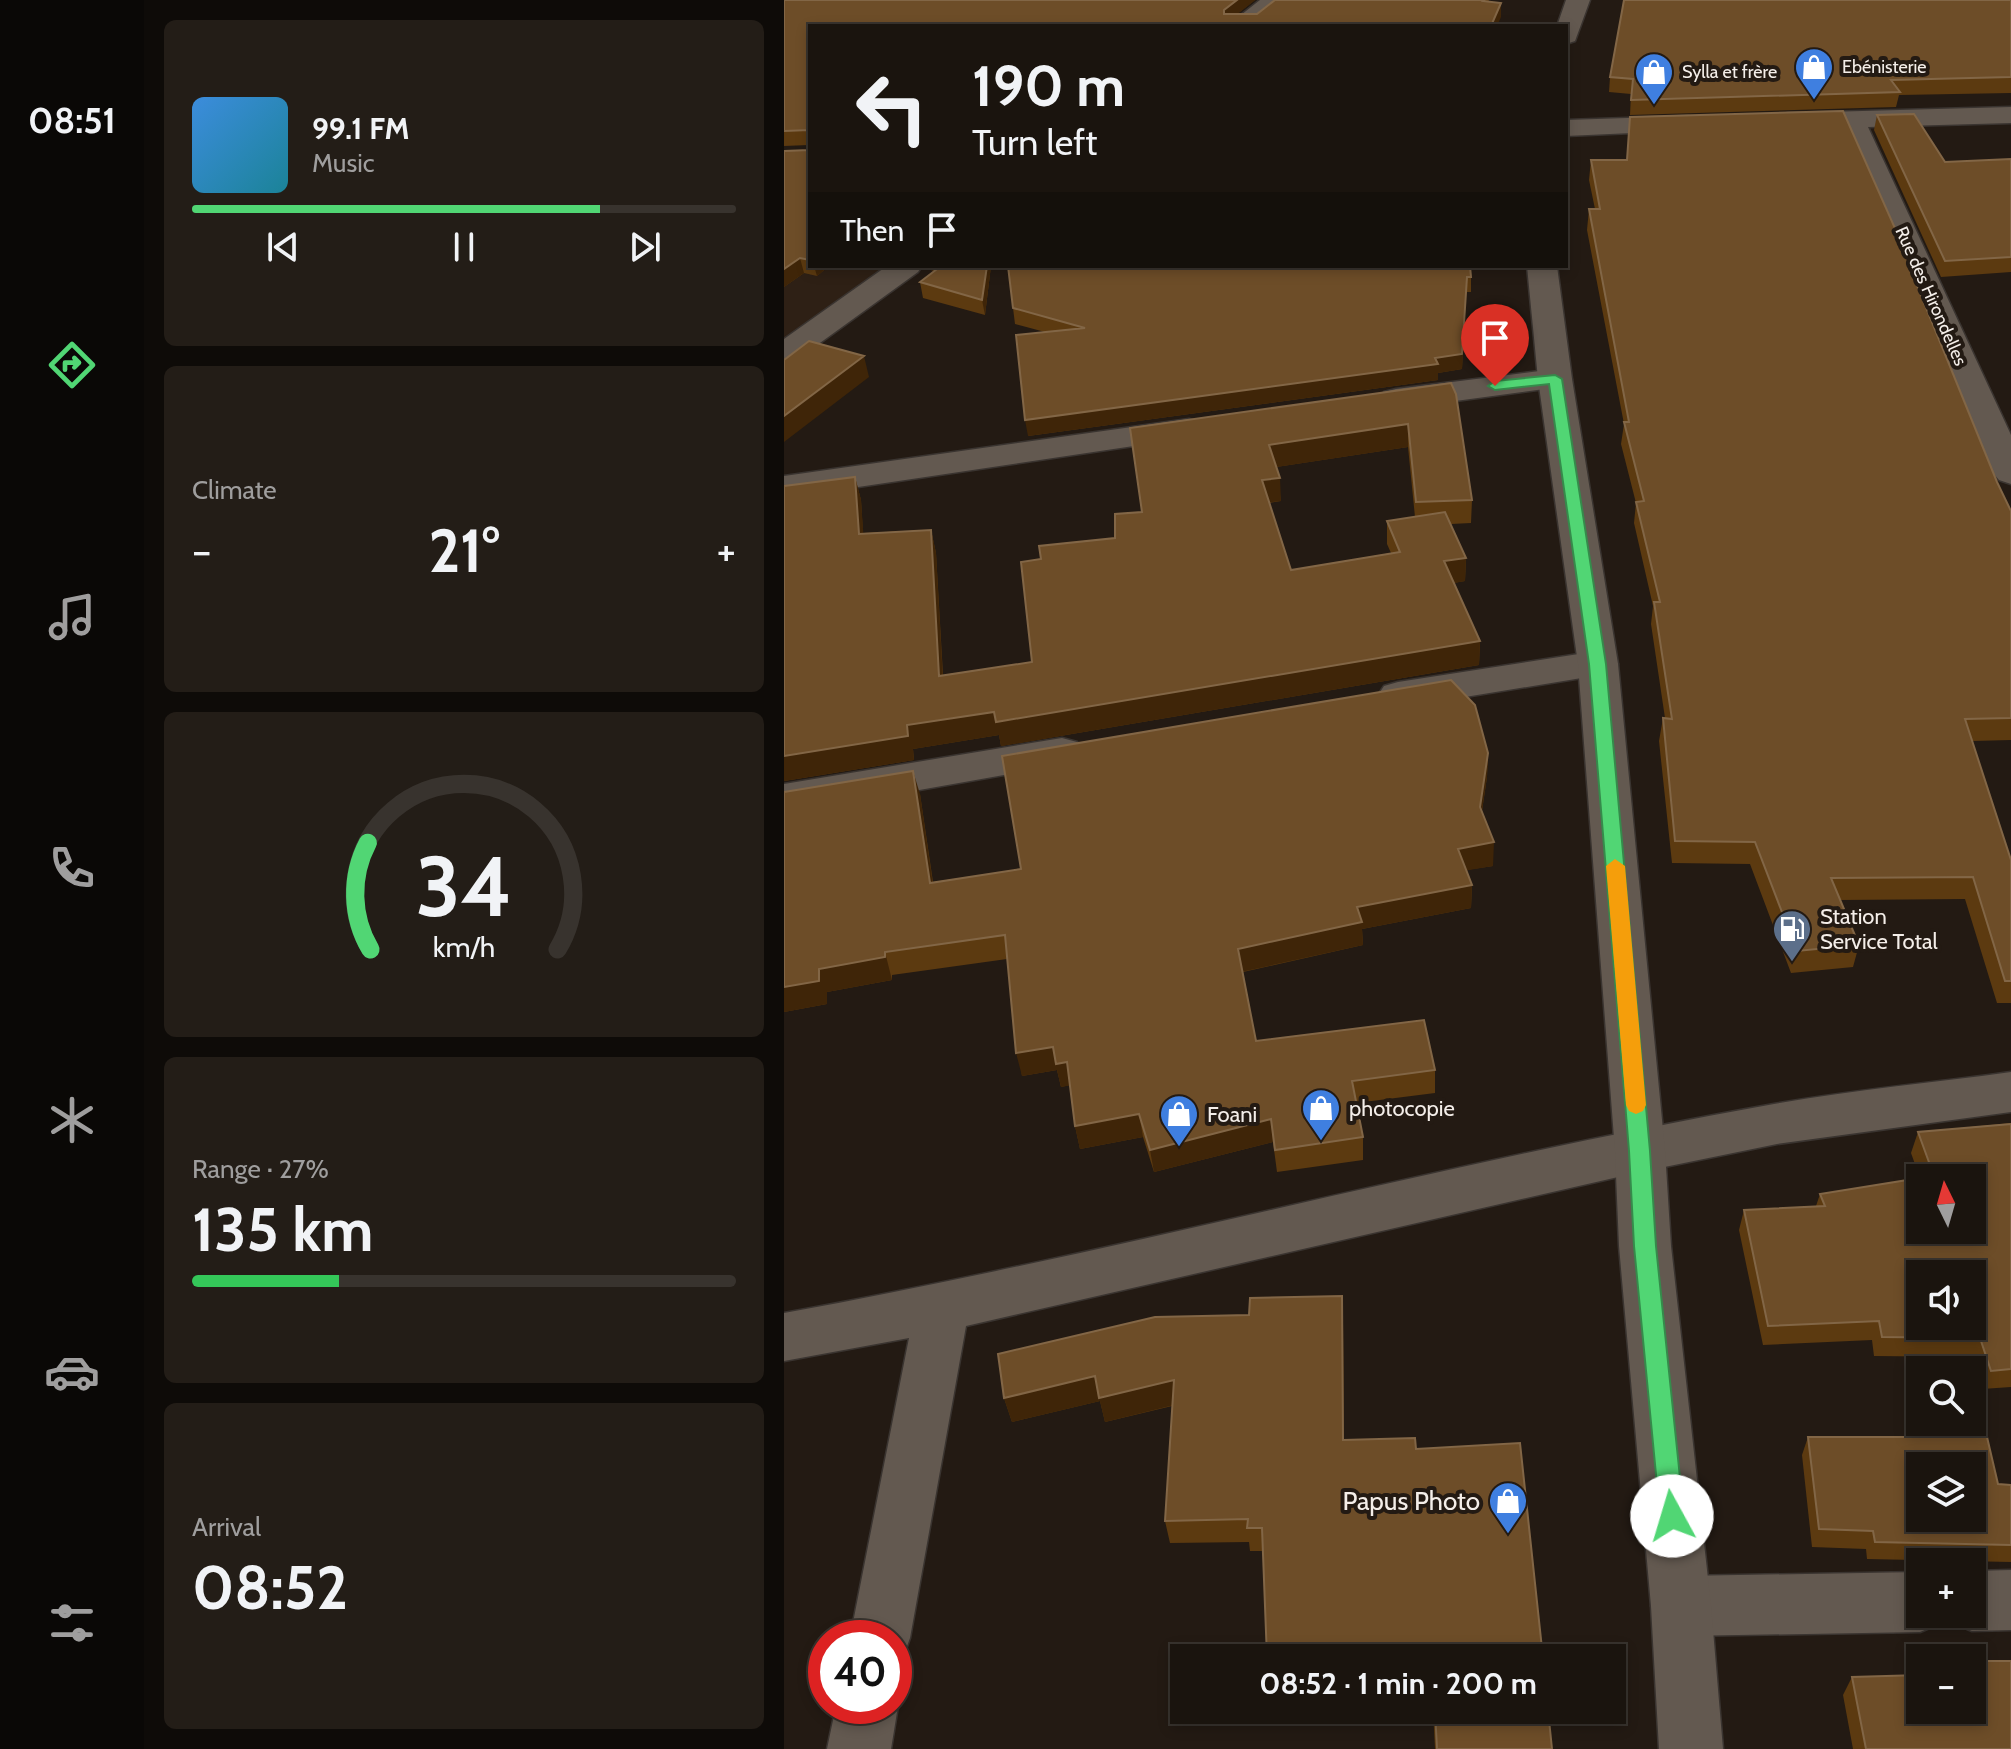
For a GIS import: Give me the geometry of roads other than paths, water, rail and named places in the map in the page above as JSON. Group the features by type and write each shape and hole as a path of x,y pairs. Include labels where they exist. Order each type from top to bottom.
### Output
{"street":[{"path":"1243,24 1276,0"},
{"path":"1568,30 1578,0"},
{"path":"1758,122 2011,115"},
{"name":"Rue des Hirondelles","path":"1851,119 2011,473"},
{"path":"1568,128 1712,124"},
{"path":"784,354 904,268"},
{"path":"1542,268 1555,379 1598,664 1640,1151 1645,1246 1681,1606 1691,1749"},
{"path":"1370,403 1555,379"},
{"path":"784,487 1227,423"},
{"path":"1357,702 1598,664"},
{"path":"784,799 1094,747"},
{"path":"784,1337 942,1308 1640,1151 1777,1124 2011,1092"},
{"path":"883,1620 942,1308"},
{"path":"1986,1601 2011,1600"},
{"path":"1681,1606 1906,1602"},
{"path":"859,1749 864,1724"}],"place":[{"name":"Ebénisterie","path":"1814,101"},
{"name":"Sylla et frère","path":"1654,106"},
{"name":"Station Service Total","path":"1792,963"},
{"name":"photocopie","path":"1321,1142"},
{"name":"Foani","path":"1179,1148"},
{"name":"Papus Photo","path":"1508,1535"}]}
